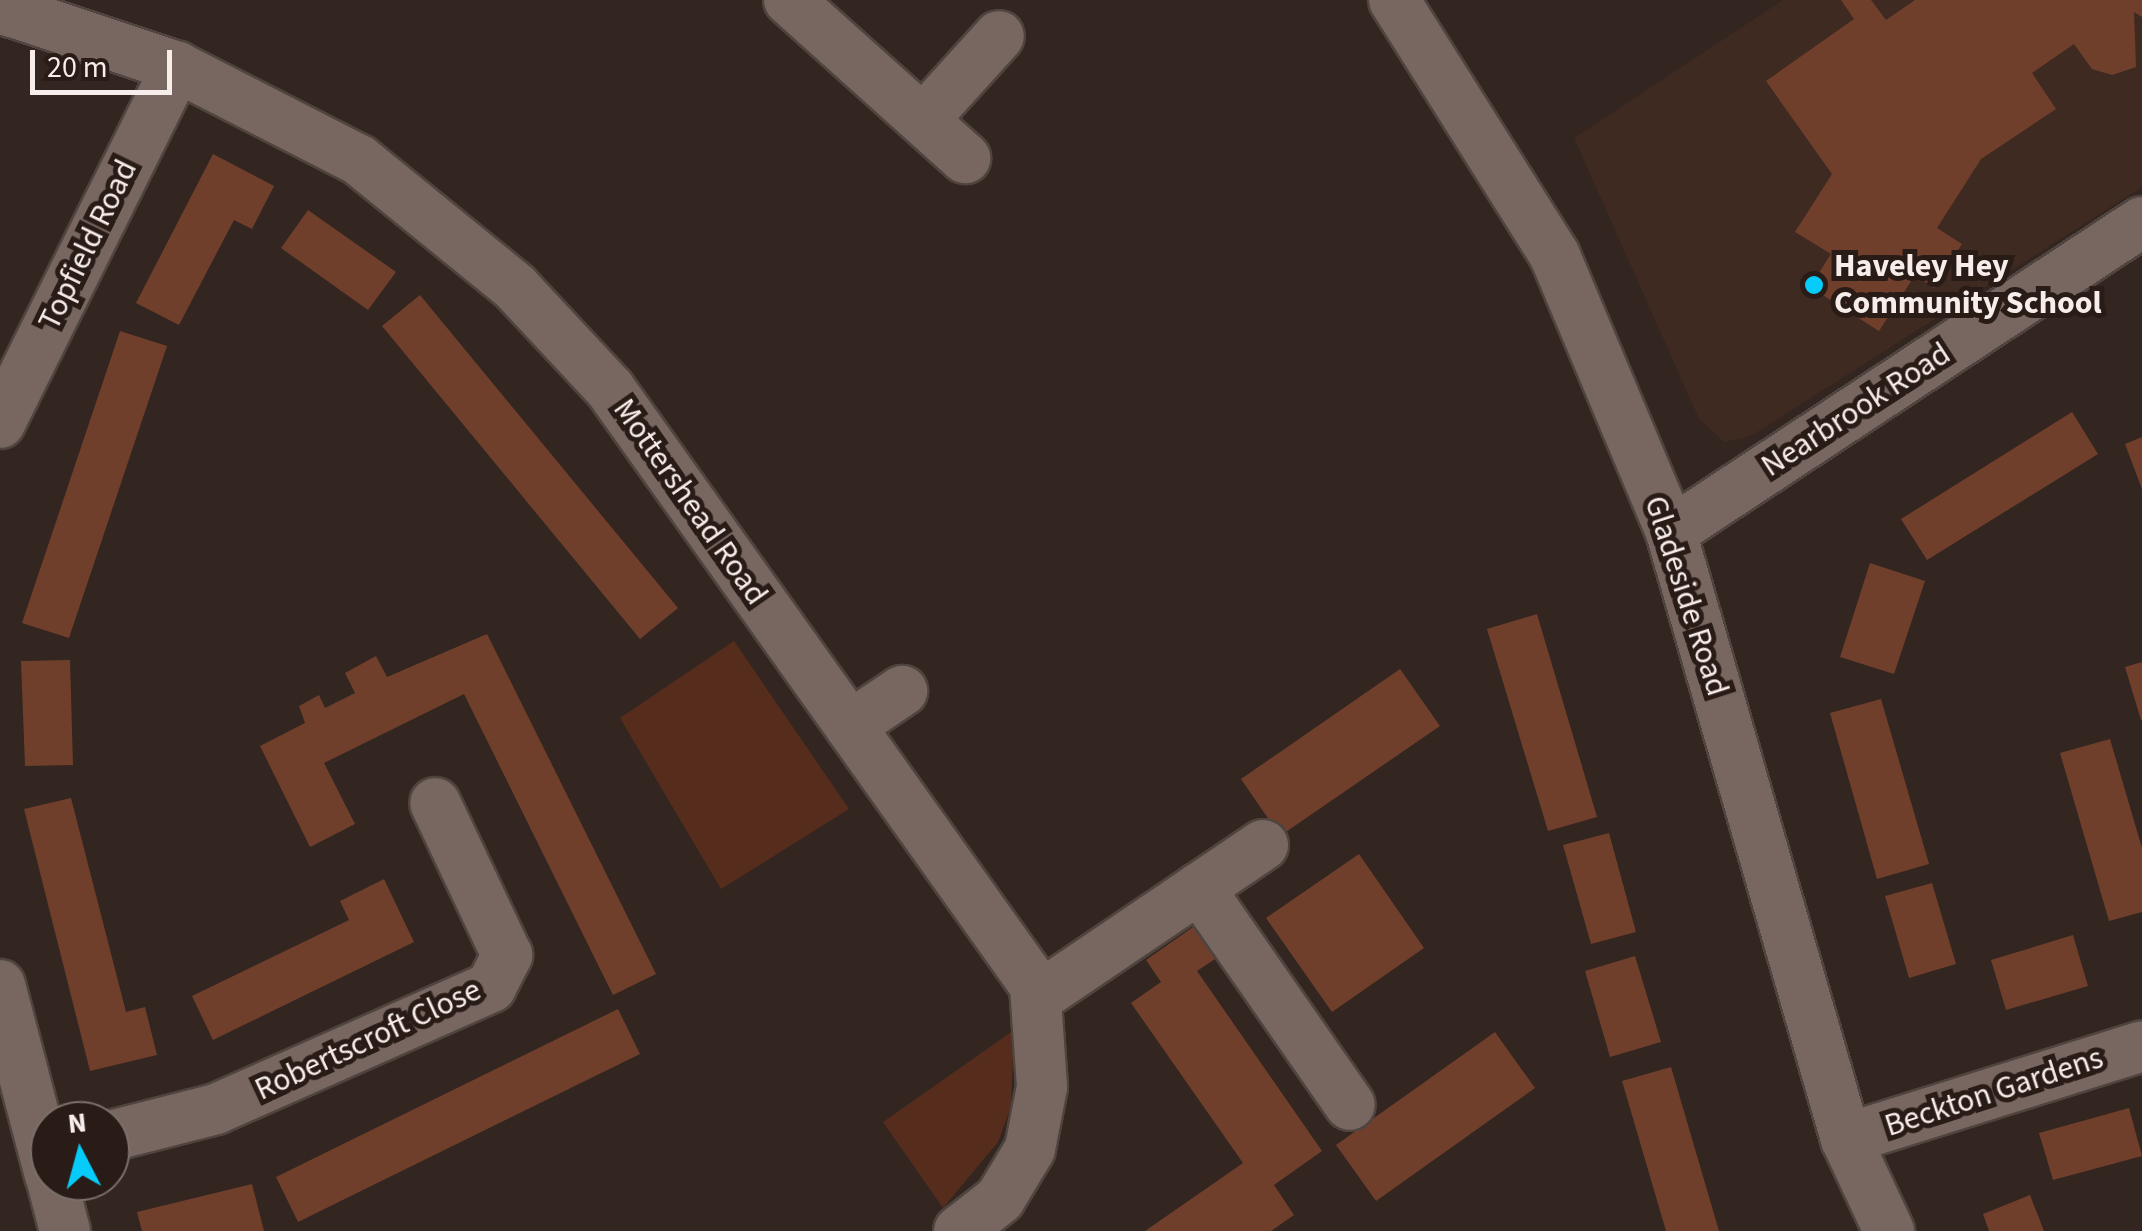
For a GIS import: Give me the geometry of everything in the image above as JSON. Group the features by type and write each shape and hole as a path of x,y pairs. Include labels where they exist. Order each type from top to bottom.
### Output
{"street":[{"path":"789,0 965,158"},
{"name":"Gladeside Road","path":"1394,0 1555,256 1671,532 1846,1139 1888,1231"},
{"name":"Mottershead Road","path":"0,8 177,66 360,160 515,287 610,389 850,726 1037,998"},
{"path":"922,120 999,36"},
{"name":"Topfield Road","path":"0,422 177,66"},
{"name":"Nearbrook Road","path":"1671,532 2142,222"},
{"path":"850,726 902,691"},
{"name":"Robertscroft Close","path":"130,1131 216,1109 491,988 507,955 435,803"},
{"path":"959,1231 1000,1199 1030,1149 1042,1087 1037,998 1263,845"},
{"path":"1199,888 1350,1105"},
{"path":"0,986 31,1101"},
{"name":"Beckton Gardens","path":"1846,1139 2142,1046"},
{"path":"58,1201 65,1231"}],"shaded area":[{"name":"Haveley Hey Community School","path":"1783,0 2142,0 2142,187 1751,436 1724,442 1699,419 1574,138"},
{"path":"734,641 849,809 721,889 620,718"},
{"path":"1014,1030 1011,1107 998,1142 943,1208 883,1122"}],"building":[{"path":"1841,0 1871,0 1886,20 1915,0 2142,0 2142,17 2134,12 2136,67 2112,75 2092,69 2074,44 2032,73 2056,109 1981,159 1937,228 1962,244 1934,288 1915,275 1879,331 1810,287 1831,254 1795,232 1832,174 1766,81 1854,19"},
{"path":"213,154 274,186 252,229 234,220 179,325 136,303"},
{"path":"308,210 396,272 368,310 281,248"},
{"path":"420,295 678,608 640,639 382,326"},
{"path":"120,331 167,346 69,638 22,623"},
{"path":"2072,412 2098,454 1927,560 1901,519"},
{"path":"2142,437 2142,489 2125,444"},
{"path":"1870,563 1925,581 1894,674 1840,657"},
{"path":"1537,614 1597,817 1548,831 1487,629"},
{"path":"487,634 656,974 613,995 464,694 324,763 355,824 310,847 260,746 305,723 299,706 319,695 325,708 355,693 345,673 376,656 387,677"},
{"path":"70,660 73,765 25,766 21,661"},
{"path":"2142,662 2142,720 2141,720 2125,667"},
{"path":"1400,669 1440,726 1280,836 1241,779"},
{"path":"1881,699 1929,864 1877,879 1830,713"},
{"path":"2110,739 2142,848 2142,912 2109,921 2060,753"},
{"path":"71,798 126,1012 145,1007 157,1055 90,1071 24,809"},
{"path":"1609,833 1636,932 1591,944 1563,845"},
{"path":"1359,854 1424,948 1332,1012 1266,918"},
{"path":"384,879 414,942 213,1040 192,996 349,920 340,901"},
{"path":"1932,883 1956,964 1909,978 1885,896"},
{"path":"1196,925 1218,957 1197,971 1322,1151 1274,1185 1294,1215 1271,1231 1145,1231 1243,1163 1131,1003 1161,982 1146,960"},
{"path":"2073,935 2088,986 2006,1010 1991,960"},
{"path":"1635,956 1661,1042 1610,1057 1585,971"},
{"path":"618,1009 640,1054 298,1222 276,1177"},
{"path":"1495,1032 1535,1088 1376,1201 1336,1145"},
{"path":"1671,1067 1719,1231 1666,1231 1622,1081"},
{"path":"2129,1108 2142,1156 2053,1180 2039,1133"},
{"path":"252,1184 264,1231 142,1231 137,1212"},
{"path":"2030,1195 2044,1231 1989,1231 1983,1214"}],"place":[{"name":"Haveley Hey Community School","path":"1814,285"}]}
